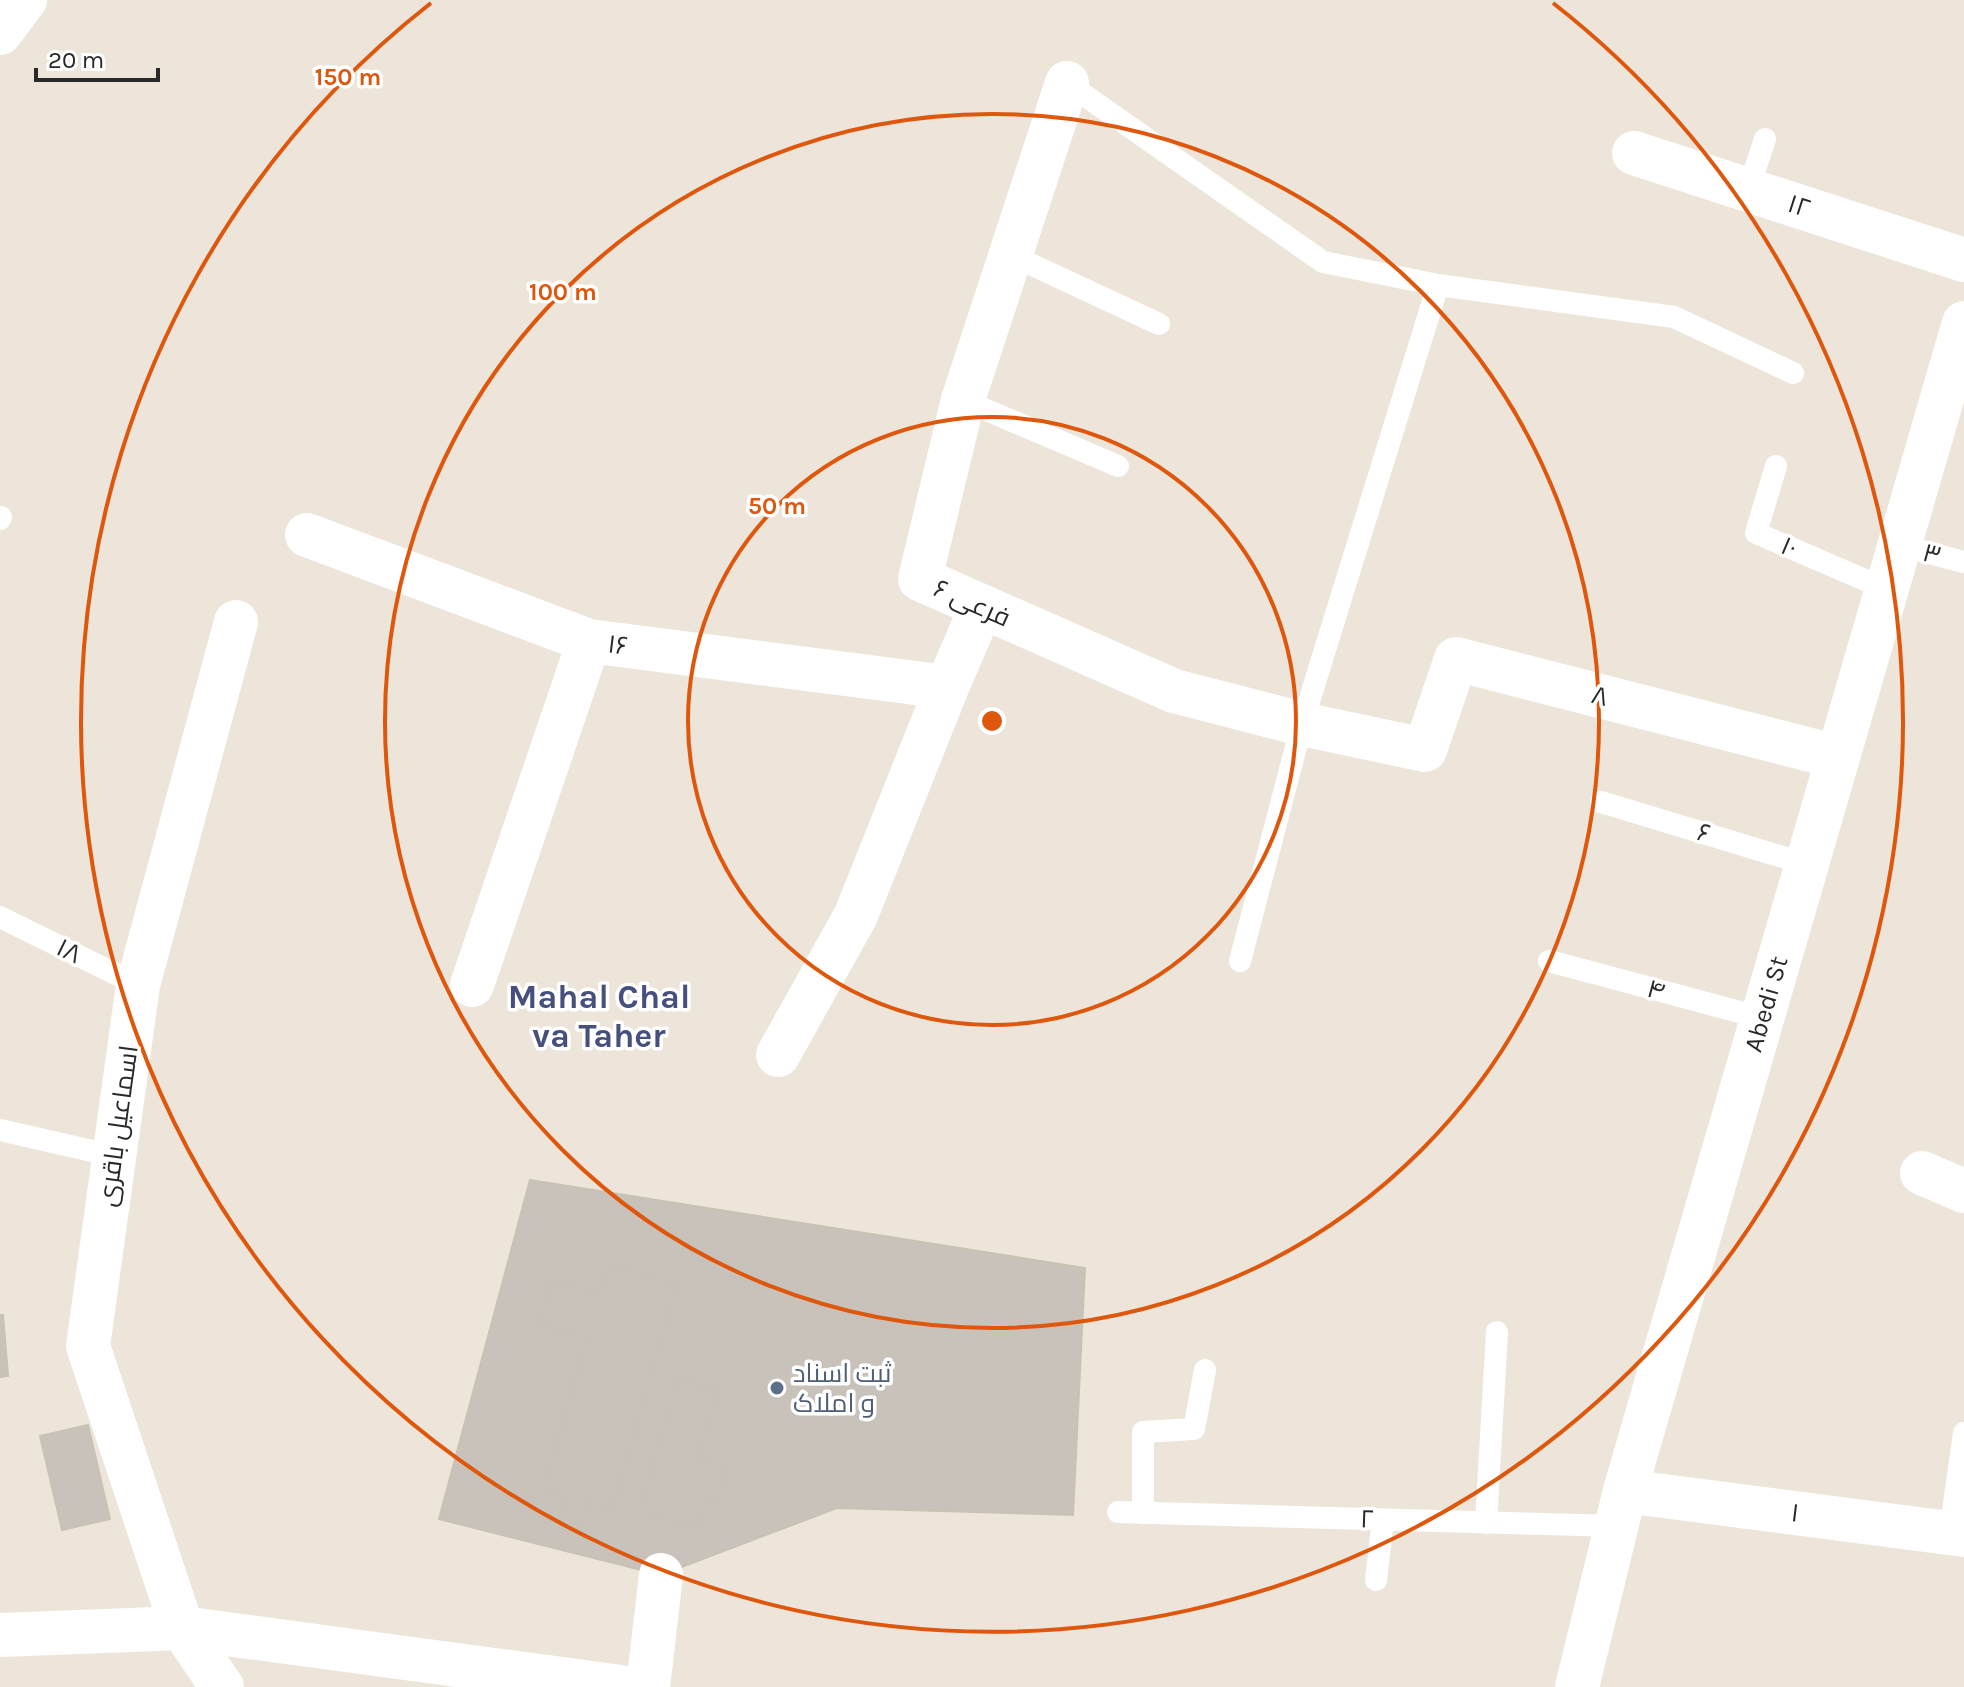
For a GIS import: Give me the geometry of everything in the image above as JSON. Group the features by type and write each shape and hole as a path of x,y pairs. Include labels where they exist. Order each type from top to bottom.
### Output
{"street":[{"path":"0,33 25,0"},
{"name":"فرعی ۶","path":"1067,83 963,400 920,579 1174,691 1302,724 1425,750"},
{"name":"۱۲","path":"1634,153 1964,260"},
{"name":"Abedi St","path":"1577,1687 1621,1509 1964,323"},
{"name":"۱۶","path":"307,535 589,641 947,687"},
{"path":"778,1055 856,915 981,608"},
{"name":"اسماعیل باقری","path":"222,1687 182,1628 88,1346 138,985 236,622"},
{"path":"472,985 589,641"},
{"name":"۸","path":"1425,750 1456,659 1838,757"},
{"path":"1922,1173 1964,1191"},
{"name":"۱","path":"1621,1509 1957,1533"},
{"path":"648,1687 661,1575"},
{"path":"0,1635 182,1628 621,1687"}],"lane":[{"path":"1067,83 1323,262 1438,285 1674,317 1793,373"},
{"path":"1748,190 1765,139"},
{"path":"1011,255 1159,324"},
{"path":"1240,961 1302,724 1438,285"},
{"path":"963,400 1118,466"},
{"name":"۱۰","path":"1776,466 1756,533 1886,589"},
{"name":"۳","path":"1899,545 1964,562"},
{"name":"۶","path":"1601,802 1806,864"},
{"name":"۱۸","path":"0,917 138,985"},
{"name":"۴","path":"1549,961 1762,1018"},
{"path":"0,1130 114,1156"},
{"path":"1486,1523 1497,1332"},
{"path":"1143,1513 1143,1432 1194,1429 1205,1370"},
{"path":"1957,1533 1964,1433"},
{"name":"۲","path":"1118,1512 1486,1523 1621,1509"},
{"path":"1376,1580 1383,1520"}],"building":[{"name":"ثبت اسناد و املاک","path":"530,1180 1085,1268 1073,1515 837,1508 661,1575 439,1519"},
{"path":"608,1265 677,1285 613,1508 588,1501 579,1530 557,1523 565,1495 543,1489 587,1338 539,1324 552,1280 600,1293"},
{"path":"0,1315 3,1315 8,1376 0,1377"},
{"path":"678,1379 718,1391 698,1459 727,1467 718,1499 707,1496 697,1528 639,1511"},
{"path":"88,1425 110,1519 62,1530 40,1436"}],"place":[{"name":"ثبت اسناد و املاک","path":"777,1388"}],"district":[{"name":"Mahal Chal va Taher","path":"599,1016"}]}
